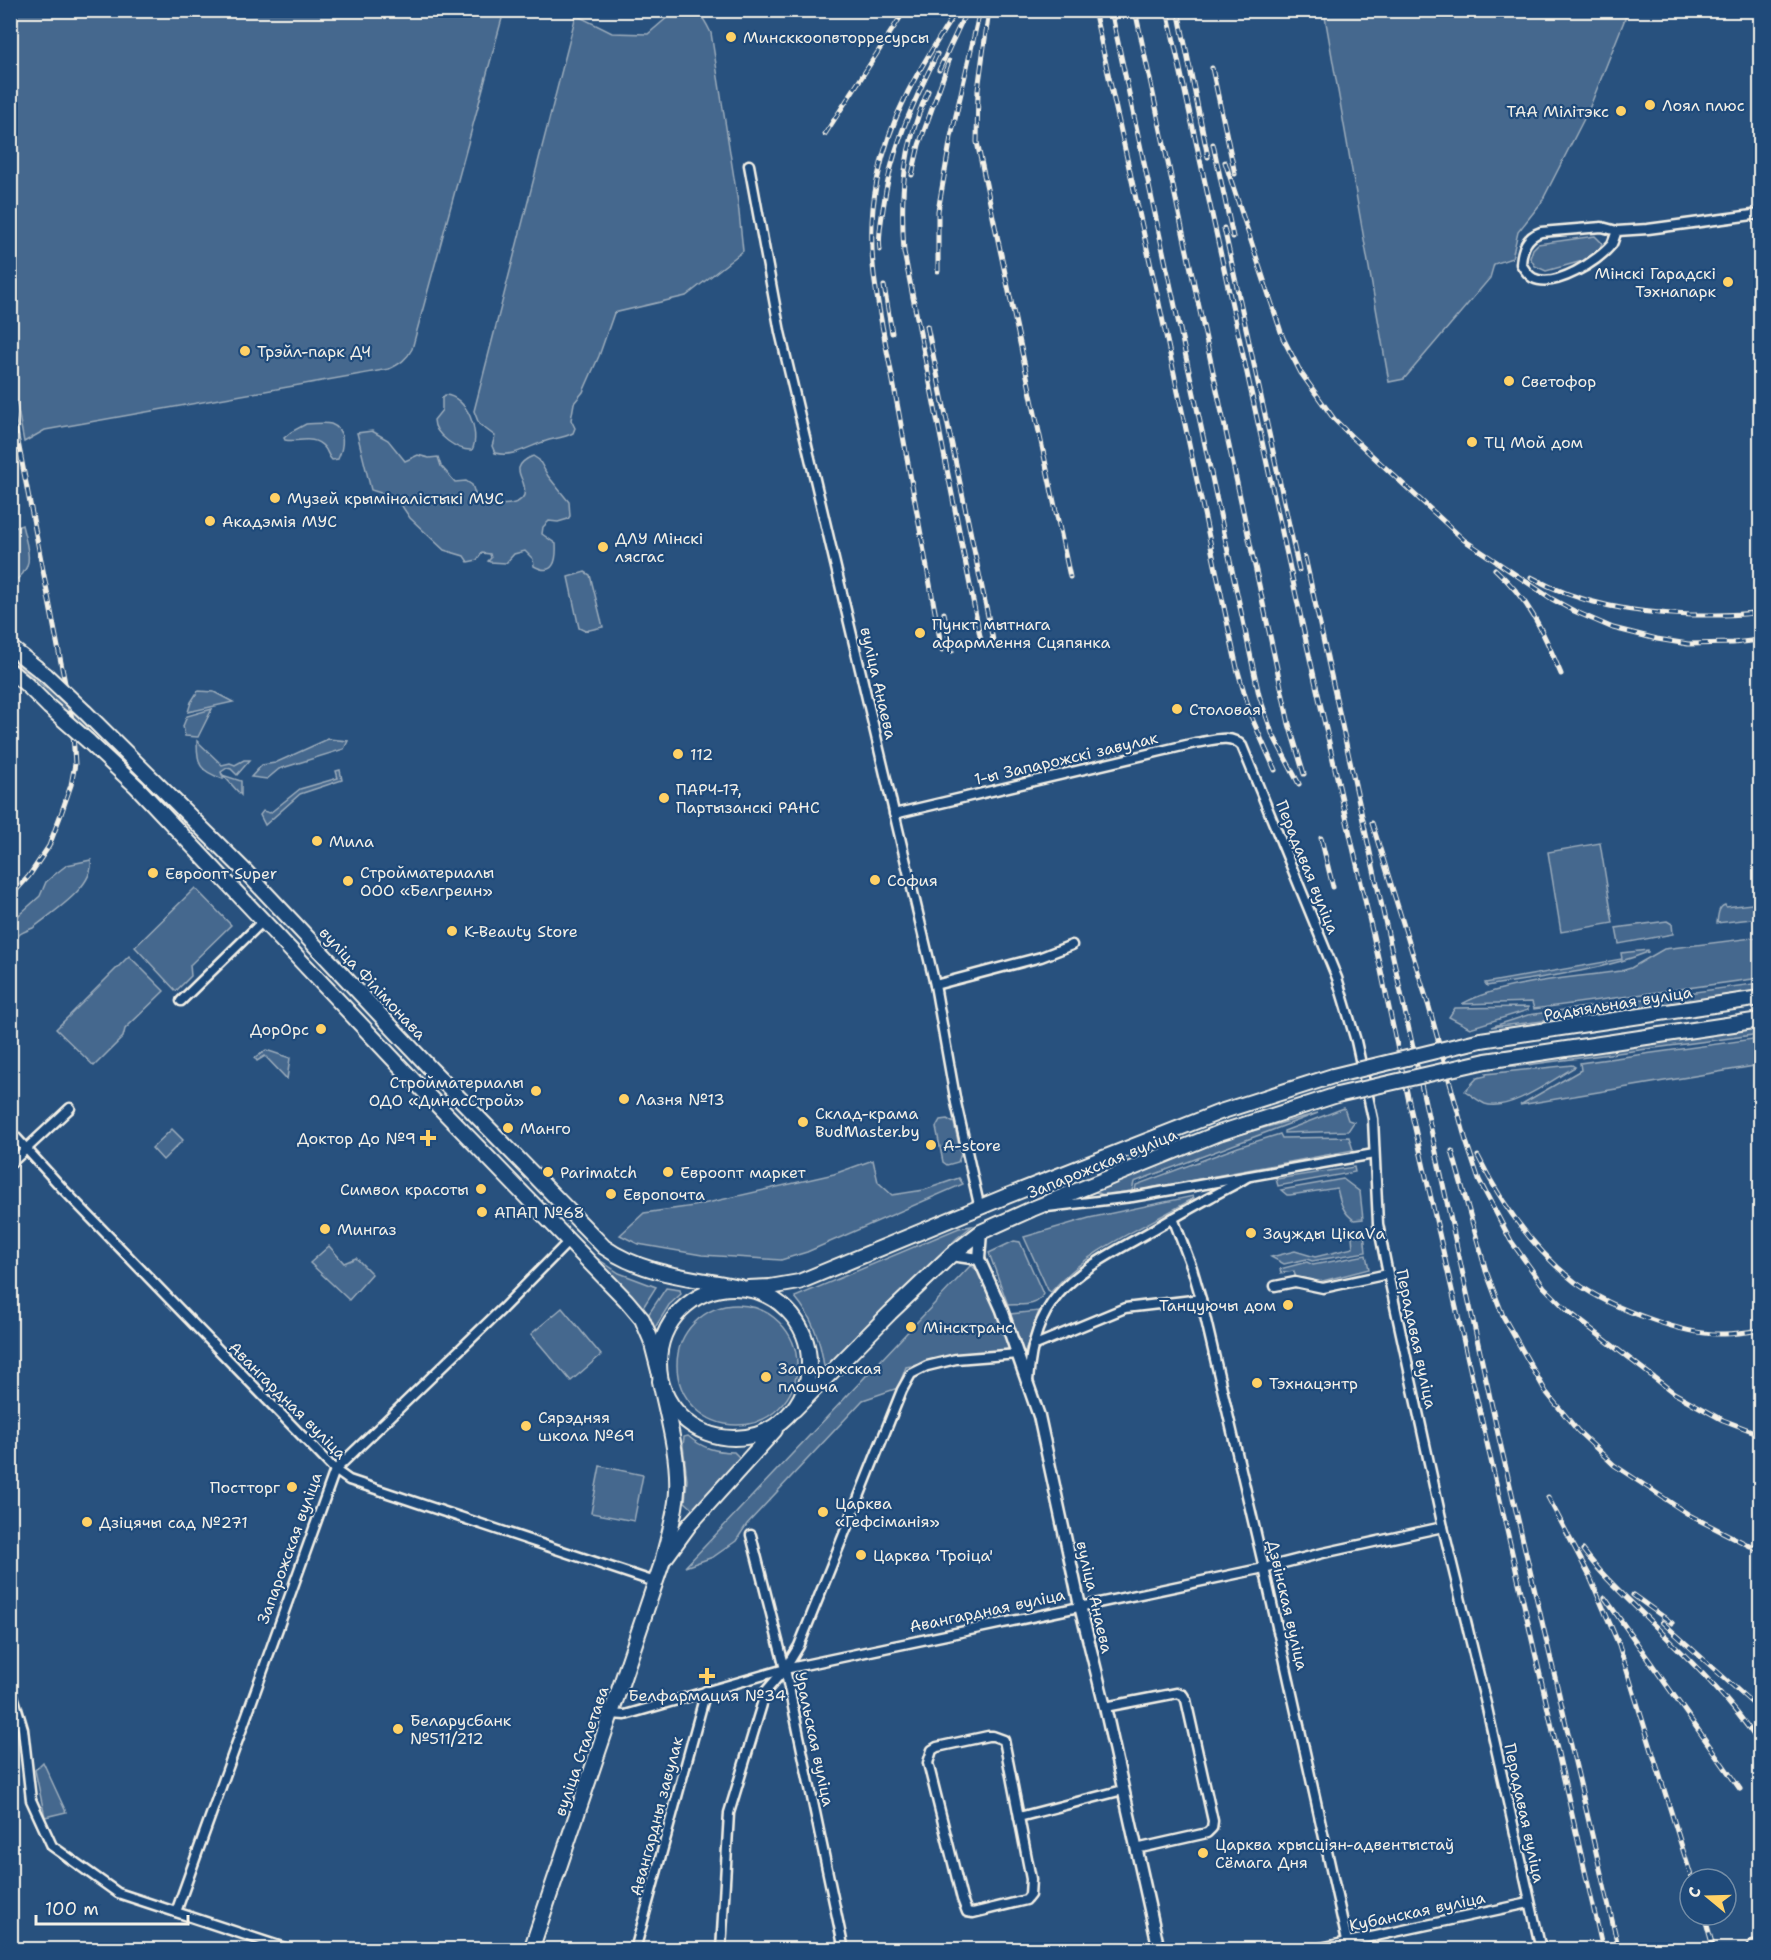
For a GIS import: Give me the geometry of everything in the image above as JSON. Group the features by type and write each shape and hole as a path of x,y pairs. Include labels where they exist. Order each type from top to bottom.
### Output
{"main road":[{"name":"вуліца Філімонава","path":"10,647 46,675 85,712 245,872 603,1247 627,1262 654,1270 745,1288"},
{"path":"10,671 137,787 415,1082 570,1240 642,1319 651,1340 660,1376 674,1454 677,1488 676,1503 662,1563"},
{"path":"231,885 245,872"},
{"name":"Радыяльная вуліца","path":"1481,1040 1761,998"},
{"name":"Запарожская вуліца","path":"795,1410 890,1313 951,1255 981,1232 1219,1133 1338,1095 1486,1061 1761,1020"},
{"name":"Запарожская вуліца","path":"745,1288 799,1282 1220,1112 1333,1076 1481,1040"},
{"path":"662,1563 690,1524 795,1410 802,1397 808,1375 808,1352 805,1337 798,1323 777,1300 745,1288 724,1288 708,1292 693,1300 670,1323 659,1354 660,1376 668,1398 679,1414 693,1426 711,1434 729,1438 748,1437 766,1432 783,1422"},
{"name":"вуліца Сталетава","path":"531,1950 662,1563"}],"street":[{"name":"вуліца Анаева","path":"748,165 780,332 935,985 956,1103 980,1209"},
{"path":"1617,231 1613,243 1591,262 1556,280 1545,281 1533,278 1521,264 1526,242 1535,234 1554,230 1602,227 1617,231 1648,229 1761,214"},
{"name":"1-ы Запарожскі завулак","path":"894,814 1196,743 1228,738 1237,740 1242,746"},
{"name":"Перадавая вуліца","path":"1242,746 1340,986 1356,1041 1373,1119 1378,1224 1388,1274 1443,1527 1487,1708 1541,1950"},
{"path":"182,1001 263,921"},
{"path":"935,985 1041,957 1071,945"},
{"path":"10,1164 70,1108"},
{"name":"Авангардная вуліца","path":"10,1131 335,1470 349,1480 655,1582"},
{"path":"1032,1209 1132,1197 1374,1154"},
{"path":"1028,1382 1030,1356 1041,1322 1060,1290 1102,1257 1250,1175"},
{"name":"Дзвінская вуліца","path":"1173,1218 1201,1299 1264,1568 1348,1946"},
{"path":"951,1255 979,1259 981,1232"},
{"name":"Запарожская вуліца","path":"176,1912 335,1470 570,1240"},
{"name":"вуліца Анаева","path":"979,1259 991,1283 1039,1416 1159,1950"},
{"path":"1275,1286 1294,1282 1323,1288 1388,1274"},
{"path":"1033,1346 1125,1308 1201,1299"},
{"path":"721,1950 729,1813 766,1691 785,1669 799,1646 902,1390 911,1374 927,1366 956,1359 1018,1354"},
{"name":"Авангардная вуліца","path":"611,1714 625,1715 785,1669 1264,1568 1443,1527"},
{"name":"Уральская вуліца","path":"751,1535 785,1669 844,1950"},
{"path":"10,1686 23,1729 31,1800 52,1846 118,1893 291,1950"},
{"name":"Авангардны завулак","path":"635,1950 706,1691"},
{"path":"1106,1707 1177,1692 1183,1695 1213,1821 1212,1828 1207,1833 1136,1849"},
{"path":"988,1736 1004,1740 1019,1817 1031,1879 1030,1895 1019,1903 973,1914 968,1912 962,1899 928,1764 932,1750 988,1736"},
{"path":"1019,1817 1123,1790"},
{"name":"Кубанская вуліца","path":"1311,1950 1348,1946 1529,1903"}],"shaded area":[{"path":"676,10 695,12 702,16 711,33 738,203 743,251 686,296 614,313 583,392 574,403 571,420 575,428 573,433 515,453 495,453 492,446 495,436 479,424 474,411 576,15 612,33 648,34"},
{"path":"10,11 504,11 412,349 408,356 389,369 45,430 24,442 10,367"},
{"path":"1324,11 1628,11 1589,109 1541,203 1518,232 1512,258 1494,264 1490,278 1404,379 1389,382"},
{"path":"1595,236 1602,243 1600,248 1586,260 1546,271 1535,266 1530,258 1533,249 1538,244"},
{"path":"445,395 460,402 470,416 475,434 472,450 454,445 442,436 435,426 434,420 442,410 442,398"},
{"path":"328,423 340,430 342,445 338,459 332,460 324,447 315,441 285,440 284,438 291,432 306,424"},
{"path":"372,431 388,440 405,461 418,455 429,458 438,457 441,466 455,482 466,481 472,485 477,498 485,504 508,504 523,498 525,493 519,468 525,460 533,456 539,460 548,476 569,502 570,516 568,519 558,522 549,521 543,527 542,534 556,544 553,565 546,569 534,566 533,559 525,551 514,554 506,563 490,562 488,561 491,558 490,554 482,553 477,560 468,562 464,556 444,550 410,518 400,503 371,490 357,433"},
{"path":"22,525 29,558 25,571 11,584 11,529"},
{"path":"585,572 590,575 603,627 585,631 579,628 568,577"},
{"path":"10,658 86,722 87,729 11,664"},
{"path":"198,691 214,692 233,702 188,712"},
{"path":"212,709 198,737 185,736 183,726 187,716"},
{"path":"328,739 348,741 344,749 279,769 267,779 251,777 262,765 275,763"},
{"path":"197,741 222,765 230,763 235,765 244,760 250,760 237,775 227,768 221,772 223,779 209,773 201,766"},
{"path":"340,770 342,780 300,794 265,825 260,815 263,811 270,813 300,789 338,778 336,771"},
{"path":"223,775 241,781 241,795"},
{"path":"1600,843 1613,923 1561,932 1548,852"},
{"path":"91,860 86,880 79,889 70,899 33,928 20,934 11,950 11,922 40,896 46,882 67,865"},
{"path":"195,888 231,925 190,965 191,976 176,991 135,947"},
{"path":"1760,903 1760,918 1717,923 1719,912 1725,905 1726,907"},
{"path":"1667,921 1672,924 1673,934 1619,944 1616,928"},
{"path":"1760,937 1760,978 1534,1009 1532,1002 1462,1004 1479,996 1518,985 1621,971 1631,968 1664,949"},
{"path":"1648,950 1648,952 1629,959 1589,969 1487,986 1485,983 1622,959 1621,953"},
{"path":"129,956 164,991 125,1029 123,1037 94,1066 56,1029"},
{"path":"1760,983 1760,990 1587,1016 1491,1027 1528,1015"},
{"path":"1528,1007 1528,1010 1470,1028 1449,1017 1455,1008"},
{"path":"1760,1028 1760,1034 1519,1066 1487,1067 1616,1047"},
{"path":"1760,1038 1760,1065 1520,1105 1581,1070 1580,1063"},
{"path":"266,1050 290,1058 287,1079 265,1056 257,1061 255,1058"},
{"path":"1572,1065 1575,1067 1519,1099 1507,1103 1485,1104 1465,1091 1477,1078 1486,1076 1486,1074"},
{"path":"1344,1108 1348,1120 1354,1122 1348,1131 1284,1133 1284,1131"},
{"path":"1318,1113 1134,1182 1132,1191 1103,1195 1094,1191 1227,1138"},
{"path":"947,1119 954,1123 961,1154 958,1162 947,1165 943,1162 936,1127 940,1120"},
{"path":"172,1129 183,1140 163,1160 152,1148"},
{"path":"1280,1134 1282,1138 1349,1137 1353,1150 1135,1191 1136,1185"},
{"path":"873,1160 878,1182 892,1195 924,1190 959,1178 963,1184 807,1252 781,1260 702,1255 638,1244 620,1235 644,1213 694,1206 834,1174"},
{"path":"1354,1167 1355,1172 1278,1186 1276,1179"},
{"path":"1343,1179 1360,1192 1363,1219 1354,1220 1344,1210 1337,1188 1290,1195 1281,1190"},
{"path":"1193,1196 1194,1198 1118,1239 1082,1263 1051,1292 1048,1290 1024,1237 1089,1218"},
{"path":"972,1226 957,1238 827,1370 824,1367 815,1330 795,1297 959,1228"},
{"path":"1364,1233 1366,1252 1284,1264 1271,1257 1295,1251 1315,1257 1353,1248 1352,1236"},
{"path":"1014,1241 1020,1242 1043,1294 1033,1303 1008,1305 989,1253"},
{"path":"329,1246 344,1263 356,1258 372,1274 349,1300 310,1263"},
{"path":"1366,1255 1369,1269 1315,1283 1296,1279 1294,1271 1281,1273 1280,1269 1307,1262 1313,1265"},
{"path":"598,1259 619,1273 656,1287 642,1309 596,1262"},
{"path":"971,1265 982,1275 1010,1349 906,1367 898,1388 863,1400 747,1524 736,1541 713,1557 685,1567"},
{"path":"666,1288 680,1290 681,1294 669,1305 653,1331 646,1318"},
{"path":"737,1305 760,1309 780,1322 793,1342 797,1365 793,1388 780,1408 760,1421 737,1425 714,1421 694,1408 681,1388 677,1365 681,1342 694,1322 714,1309"},
{"path":"562,1308 601,1355 571,1381 531,1334"},
{"path":"1039,1311 1024,1354 1010,1314"},
{"path":"688,1436 710,1448 734,1452 741,1459 698,1507 693,1509 685,1502 687,1480 683,1445 684,1437"},
{"path":"600,1466 643,1475 634,1521 591,1513"},
{"path":"43,1762 66,1812 45,1817 35,1770"}],"railway":[{"path":"825,134 905,10"},
{"path":"942,650 880,313 872,235 877,181 898,112 919,71 957,10"},
{"path":"939,70 967,10"},
{"path":"938,271 938,211 951,137 980,10"},
{"path":"989,10 978,90 977,142 1070,577"},
{"path":"1094,10 1237,668 1251,716 1275,770"},
{"path":"1111,10 1259,695 1272,733 1299,784"},
{"path":"1135,10 1289,724 1304,774"},
{"path":"1167,10 1411,1111 1603,1950"},
{"path":"1178,10 1208,157"},
{"path":"880,250 880,229 891,167 903,129 937,54"},
{"path":"912,175 919,145 949,61"},
{"path":"1212,68 1235,174"},
{"path":"928,91 913,131 905,170 904,252 981,641"},
{"path":"1213,144 1233,237"},
{"path":"1225,162 1283,338 1301,373 1334,419 1464,540 1552,599 1613,628 1688,644 1760,640"},
{"path":"1224,228 1299,570"},
{"path":"884,286 892,333"},
{"path":"927,326 993,640"},
{"path":"10,401 72,719 75,764 71,785 49,846 29,876 10,897"},
{"path":"1305,557 1498,1434 1619,1950"},
{"path":"1495,569 1527,605 1561,674"},
{"path":"1531,577 1550,587 1609,606 1691,615 1734,615 1760,612"},
{"path":"944,613 952,651"},
{"path":"1372,823 1429,1007 1466,1141 1479,1180 1511,1241 1544,1287 1569,1312 1674,1393 1723,1420 1760,1434"},
{"path":"1321,838 1333,887"},
{"path":"1452,1151 1486,1271 1503,1316 1546,1392 1578,1431 1614,1465 1691,1516 1760,1551"},
{"path":"1478,1156 1497,1191 1519,1224 1545,1255 1584,1288 1633,1313 1688,1330 1724,1334 1760,1330"},
{"path":"1548,1497 1589,1575 1619,1645 1688,1867"},
{"path":"1583,1550 1607,1579 1710,1681 1760,1744"},
{"path":"1633,1595 1672,1623"},
{"path":"1605,1598 1740,1789"},
{"path":"1662,1622 1760,1710"},
{"path":"1707,1927 1714,1950"}],"place":[{"name":"Минсккоопвторресурсы","path":"731,37"},
{"name":"Лоял плюс","path":"1650,105"},
{"name":"ТАА Мілітэкс","path":"1621,111"},
{"name":"Мінскі Гарадскі Тэхнапарк","path":"1728,282"},
{"name":"Трэйл-парк ДЧ","path":"245,351"},
{"name":"Светофор","path":"1509,381"},
{"name":"ТЦ Мой дом","path":"1472,442"},
{"name":"Музей крыміналістыкі МУС","path":"275,498"},
{"name":"Акадэмія МУС","path":"210,521"},
{"name":"ДЛУ Мінскі лясгас","path":"603,547"},
{"name":"Пункт мытнага афармлення Сцяпянка","path":"920,633"},
{"name":"Столовая","path":"1177,709"},
{"name":"112","path":"678,754"},
{"name":"ПАРЧ-17, Партызанскі РАНС","path":"664,798"},
{"name":"Мила","path":"317,841"},
{"name":"Евроопт Super","path":"153,873"},
{"name":"София","path":"875,880"},
{"name":"Стройматериалы ООО «Белгреин»","path":"348,881"},
{"name":"K-Beauty Store","path":"452,931"},
{"name":"ДорОрс","path":"321,1029"},
{"name":"Стройматериалы ОДО «ДинасСтрой»","path":"536,1091"},
{"name":"Лазня №13","path":"624,1099"},
{"name":"Склад-крама BudMaster.by","path":"803,1122"},
{"name":"Манго","path":"508,1128"},
{"name":"Доктор До №9","path":"428,1138"},
{"name":"А-store","path":"931,1145"},
{"name":"Parimatch","path":"548,1172"},
{"name":"Евроопт маркет","path":"668,1172"},
{"name":"Символ красоты","path":"481,1189"},
{"name":"Европочта","path":"611,1194"},
{"name":"АПАП №68","path":"482,1212"},
{"name":"Мингаз","path":"325,1229"},
{"name":"Заужды ЦікаVа","path":"1251,1233"},
{"name":"Танцуючы дом","path":"1288,1305"},
{"name":"Мінсктранс","path":"911,1327"},
{"name":"Запарожская плошча","path":"766,1377"},
{"name":"Тэхнацэнтр","path":"1257,1383"},
{"name":"Сярэдняя школа №69","path":"526,1426"},
{"name":"Постторг","path":"292,1487"},
{"name":"Царква «Гефсіманія»","path":"823,1512"},
{"name":"Дзіцячы сад №271","path":"87,1522"},
{"name":"Царква 'Троіца'","path":"861,1555"},
{"name":"Белфармация №34","path":"707,1676"},
{"name":"Беларусбанк №511/212","path":"398,1729"},
{"name":"Царква хрысціян-адвентыстаў Сёмага Дня","path":"1203,1853"}]}
